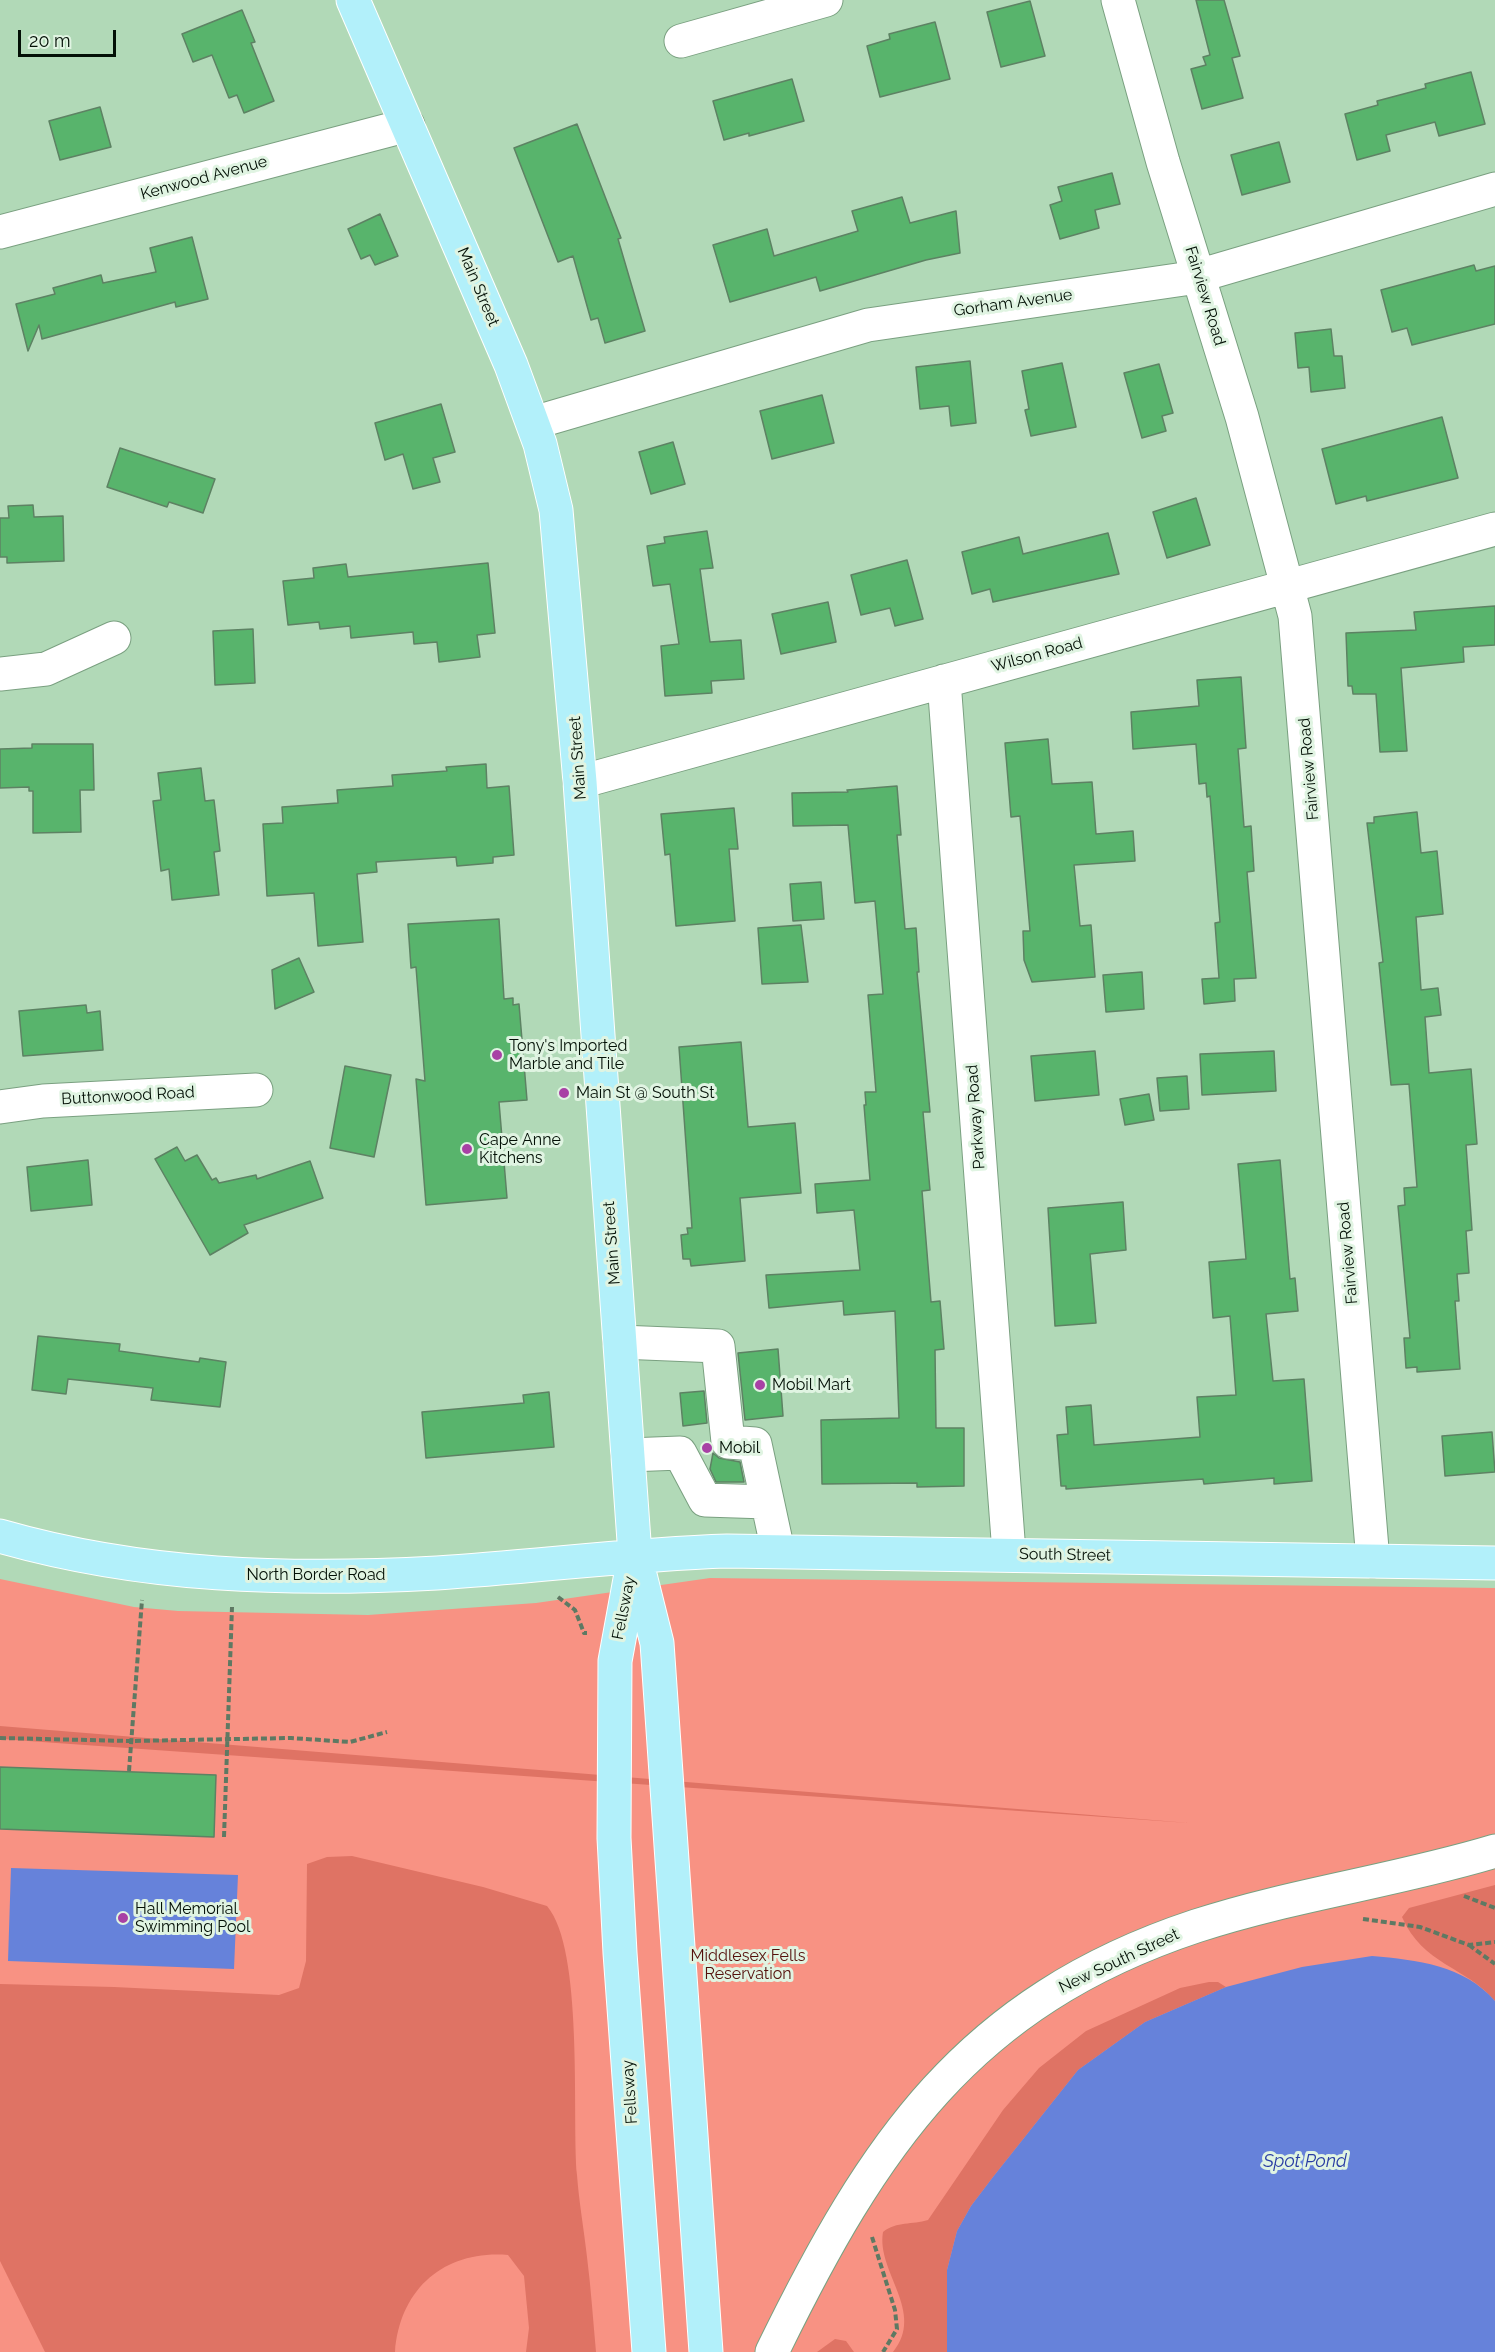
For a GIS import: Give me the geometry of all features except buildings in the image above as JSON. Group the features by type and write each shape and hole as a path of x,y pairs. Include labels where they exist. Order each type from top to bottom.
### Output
{"main road":[{"name":"Main Street","path":"353,0 511,365 547,467 560,539 580,782 635,1555"},
{"name":"North Border Road","path":"0,1536 81,1557 164,1569 259,1576 440,1573 635,1555"},
{"name":"South Street","path":"635,1555 778,1551 1009,1553 1495,1563"},
{"name":"Fellsway","path":"635,1555 615,1661 614,1838 619,1941 649,2352"},
{"name":"Fellsway","path":"635,1555 657,1643 706,2352"}],"street":[{"path":"681,41 826,0"},
{"name":"Fairview Road","path":"1118,0 1163,162 1200,275 1288,587 1299,651 1373,1561"},
{"name":"Kenwood Avenue","path":"0,231 408,125"},
{"name":"Gorham Avenue","path":"533,423 875,323 1200,275 1495,189"},
{"name":"Wilson Road","path":"580,782 1495,529"},
{"path":"0,674 46,669 114,638"},
{"name":"Parkway Road","path":"944,681 1009,1553"},
{"name":"Buttonwood Road","path":"0,1107 43,1101 256,1090"},
{"path":"620,1342 718,1346 728,1442 755,1444 778,1551"},
{"path":"628,1455 680,1453 705,1500 767,1502"},
{"name":"New South Street","path":"772,2352 833,2234 888,2148 942,2082 986,2038 1034,2002 1106,1963 1197,1926 1302,1897 1392,1878 1495,1851"}],"path":[{"path":"129,1771 140,1600 160,1602 164,1569"},
{"path":"224,1837 232,1604"},
{"path":"0,1738 130,1741 227,1741 236,1738 280,1738 350,1742 387,1732"},
{"path":"1354,1917 1383,1924 1420,1927 1468,1945 1495,1964"},
{"path":"1468,1945 1495,1942"},
{"path":"871,2234 896,2310 897,2329 883,2352"}],"green space":[{"name":"Middlesex Fells Reservation","path":"710,1578 1495,1588 1495,2352 0,2352 0,1579 134,1607 178,1611 368,1615 536,1603"}],"shaded area":[{"path":"0,1726 1189,1823 0,1739"},
{"path":"352,1856 483,1887 547,1906 559,1927 567,1958 571,1994 577,2175 596,2352 526,2352 529,2328 524,2276 508,2255 485,2255 464,2259 446,2267 416,2292 406,2309 399,2329 395,2352 45,2352 0,2261 0,1984 279,1995 299,1988 306,1961 307,1864 327,1857"},
{"path":"1495,1885 1495,2001 1483,1989 1421,1945 1402,1917 1409,1908"},
{"path":"1218,1982 1226,1987 1145,2022 1078,2070 971,2206 957,2231 947,2270 947,2352 893,2352 902,2337 904,2322 898,2292 886,2262 883,2232 899,2225 928,2220 1003,2110 1039,2068 1086,2031 1180,1988"},
{"path":"835,2339 846,2341 854,2352 817,2352"}],"water":[{"name":"Hall Memorial Swimming Pool","path":"11,1868 238,1875 234,1969 8,1961"},
{"name":"Spot Pond","path":"1372,1956 1439,1966 1469,1979 1495,2001 1495,2352 947,2352 947,2270 957,2231 971,2206 1078,2070 1145,2022 1226,1987 1302,1967"}],"place":[{"name":"Tony's Imported Marble and Tile","path":"497,1055"},
{"name":"Main St @ South St","path":"564,1093"},
{"name":"Cape Anne Kitchens","path":"467,1149"},
{"name":"Mobil Mart","path":"760,1385"},
{"name":"Mobil","path":"707,1448"},
{"name":"Hall Memorial Swimming Pool","path":"123,1918"}]}
